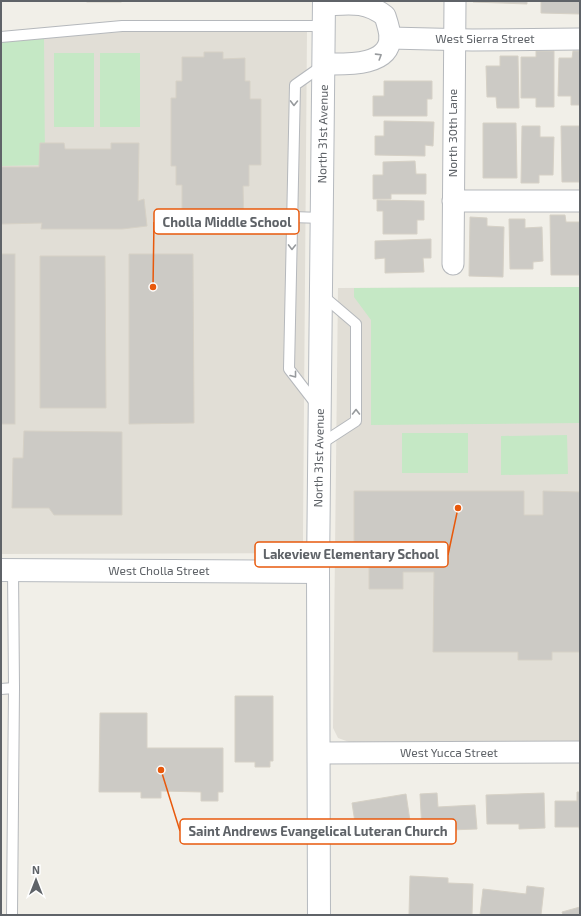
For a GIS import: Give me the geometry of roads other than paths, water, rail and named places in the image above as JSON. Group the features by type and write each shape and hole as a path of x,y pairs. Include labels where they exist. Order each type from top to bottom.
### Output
{"street":[{"name":"North 30th Lane","path":"453,264 455,1"},
{"path":"324,11 358,4 376,8 385,16 390,38 385,52 374,60 350,64 324,64"},
{"name":"North 31st Avenue","path":"319,915 318,572 324,11"},
{"name":"West Sierra Street","path":"390,38 454,40 580,39"},
{"path":"453,201 580,201"},
{"name":"West Cholla Street","path":"7,570 318,572"},
{"name":"West Yucca Street","path":"319,753 580,752"}],"lane":[{"path":"1,37 122,26 324,11"},
{"path":"320,408 289,369 295,85 324,64"},
{"path":"292,217 322,218"},
{"path":"319,445 356,421 356,324 321,295"},
{"path":"7,570 14,688 12,915"},
{"path":"1,688 14,688"}],"place":[{"name":"Cholla Middle School","path":"153,287"},
{"name":"Lakeview Elementary School","path":"458,508"},
{"name":"Saint Andrews Evangelical Luteran Church","path":"161,770"}]}
